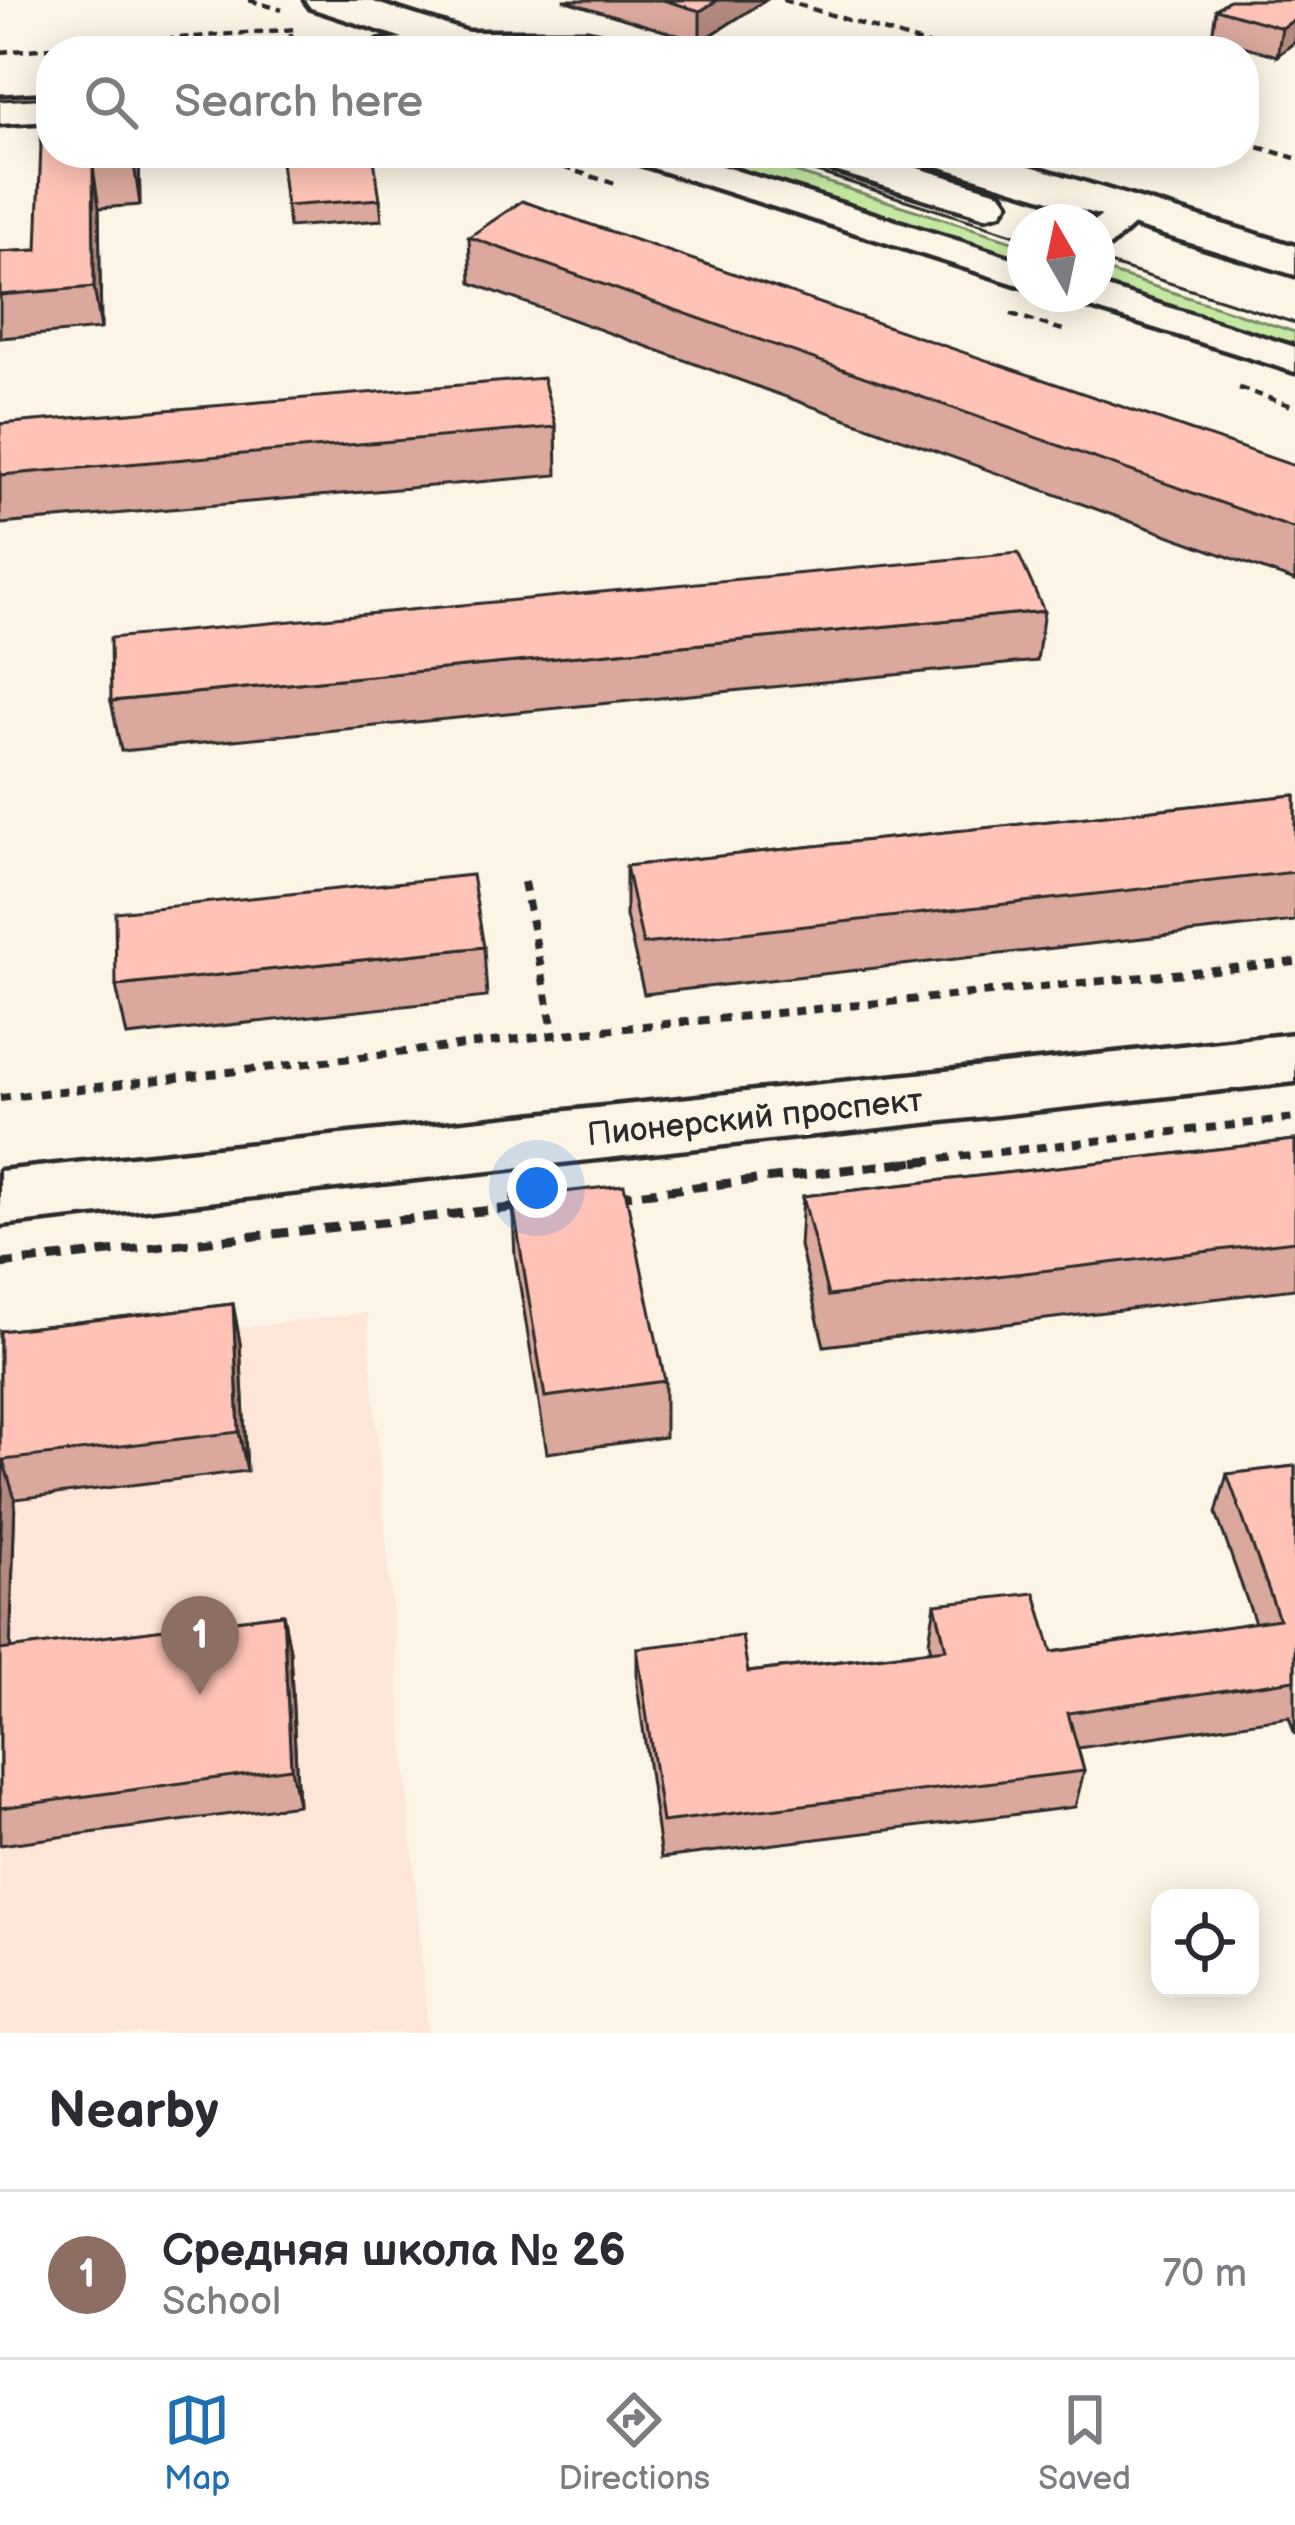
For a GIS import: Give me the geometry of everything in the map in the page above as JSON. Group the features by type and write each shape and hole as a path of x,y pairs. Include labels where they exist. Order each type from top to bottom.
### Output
{"main road":[{"path":"330,2 486,33"},
{"path":"330,2 366,19 374,31 368,36"},
{"path":"0,80 36,77"},
{"path":"0,111 36,109"},
{"path":"871,168 1007,210"},
{"path":"974,168 1053,204"},
{"path":"1115,230 1295,261"},
{"path":"1115,232 1295,296"},
{"name":"Пионерский проспект","path":"0,1198 1295,1058"}],"street":[{"path":"691,168 1007,268"},
{"path":"1115,303 1295,361"}],"path":[{"path":"783,0 899,36"},
{"path":"245,36 291,36"},
{"path":"0,52 36,50"},
{"path":"1259,147 1295,158"},
{"path":"524,882 554,1035"},
{"path":"0,1098 554,1035 1295,962"},
{"path":"605,1197 1295,1118"},
{"path":"0,1264 535,1205"}],"shaded area":[{"path":"367,1313 428,2033 0,2033 0,1357"}],"green space":[{"path":"731,168 782,168 1007,239 1007,257"},
{"path":"1115,274 1295,332 1295,350 1115,292"}],"building":[{"path":"663,0 718,0 700,11"},
{"path":"1229,0 1295,0 1295,19 1282,28 1216,9"},
{"path":"40,168 93,168 94,287 0,295 0,252 37,250"},
{"path":"282,168 375,168 380,199 286,206"},
{"path":"522,201 1295,466 1295,529 469,237"},
{"path":"543,378 556,427 0,475 0,424"},
{"path":"1018,553 1044,611 111,701 110,638"},
{"path":"1295,795 1295,872 643,944 626,866"},
{"path":"472,875 484,947 116,986 115,912"},
{"path":"1295,1140 1295,1241 828,1296 803,1196"},
{"path":"624,1185 665,1381 545,1397 512,1198"},
{"path":"233,1304 239,1432 3,1460 0,1555 0,1331"},
{"path":"1295,1466 1295,1680 1068,1713 1084,1771 662,1822 637,1648 742,1636 748,1672 946,1649 935,1604 1035,1593 1052,1652 1279,1619 1227,1474"},
{"path":"283,1614 291,1768 0,1808 0,1650"}],"tram line":[{"path":"0,100 36,98"},
{"path":"804,168 1007,232"},
{"path":"1115,266 1295,323"}],"place":[{"name":"Средняя школа № 26","path":"200,1695"}]}
